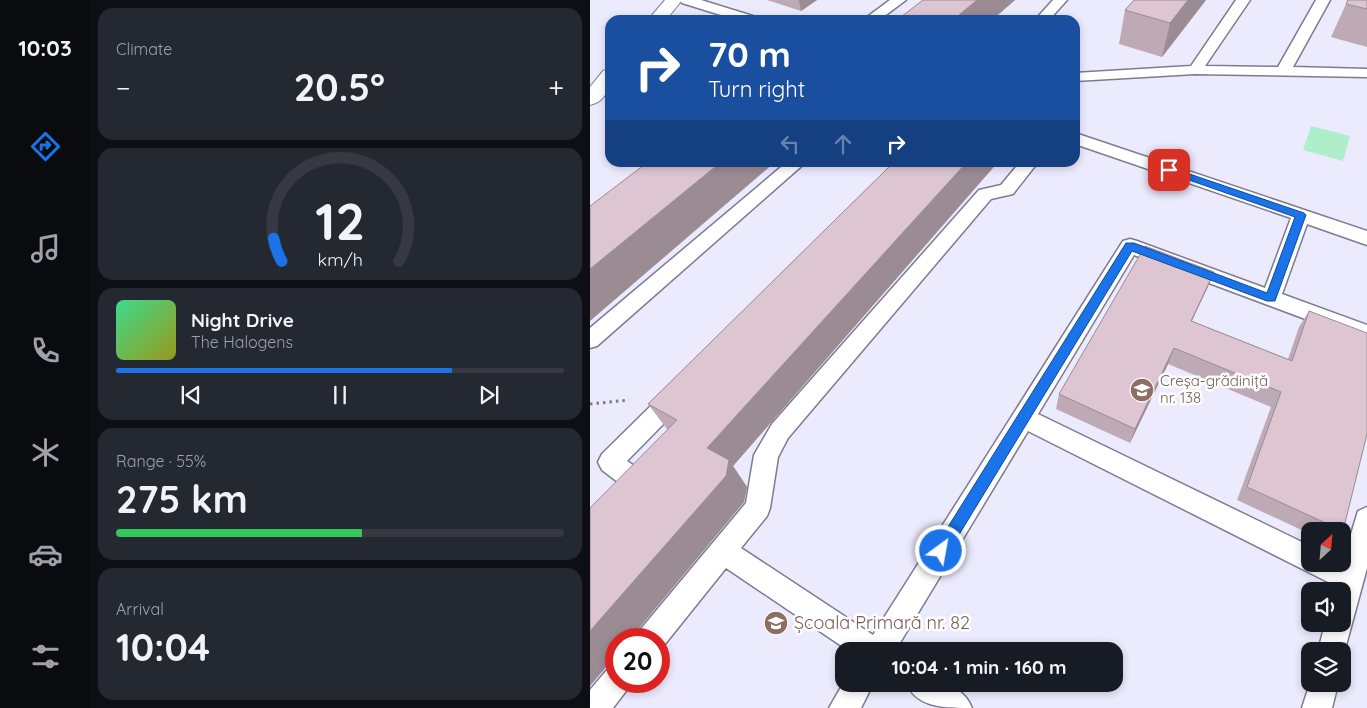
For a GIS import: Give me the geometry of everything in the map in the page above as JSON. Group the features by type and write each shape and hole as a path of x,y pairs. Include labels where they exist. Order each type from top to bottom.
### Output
{"street":[{"path":"661,15 674,0"},
{"path":"590,98 605,81"}],"lane":[{"path":"686,0 734,15"},
{"path":"877,15 899,0"},
{"path":"1046,15 1060,0"},
{"path":"1195,70 1243,0"},
{"path":"1283,72 1323,0"},
{"path":"1080,77 1195,70 1367,73"},
{"path":"1080,140 1367,238"},
{"path":"590,340 792,167"},
{"path":"660,628 758,508 766,455 780,431 985,194 1007,190 1026,167"},
{"path":"1271,298 1301,215"},
{"path":"885,642 1130,246 1367,334"},
{"path":"621,504 640,484 610,462 692,380"},
{"path":"1024,418 1301,556"},
{"path":"1334,572 1351,580 1367,519"},
{"path":"723,551 860,642"},
{"path":"844,708 854,692"},
{"path":"933,692 957,708"},
{"path":"1317,708 1322,692"},
{"path":"594,708 606,693"}],"green space":[{"path":"1311,126 1350,136 1343,161 1303,150"}],"building":[{"path":"923,0 977,0 959,15 904,15"},
{"path":"1134,0 1188,0 1170,23 1125,10"},
{"path":"1348,0 1367,0 1367,9 1346,4"},
{"path":"641,167 715,167 590,269 590,206"},
{"path":"889,167 962,167 707,448 729,460 726,476 590,631 590,508 677,420 648,404"},
{"path":"1145,246 1214,272 1191,321 1292,361 1309,311 1367,333 1367,434 1345,522 1323,522 1247,487 1281,392 1174,348 1135,429 1059,394"}],"place":[{"name":"Creșa-grădiniță nr. 138","path":"1142,390"},
{"name":"Școala Primară nr. 82","path":"776,623"}],"route":[{"path":"941,551 1130,246 1271,298 1301,215 1169,170"}]}
